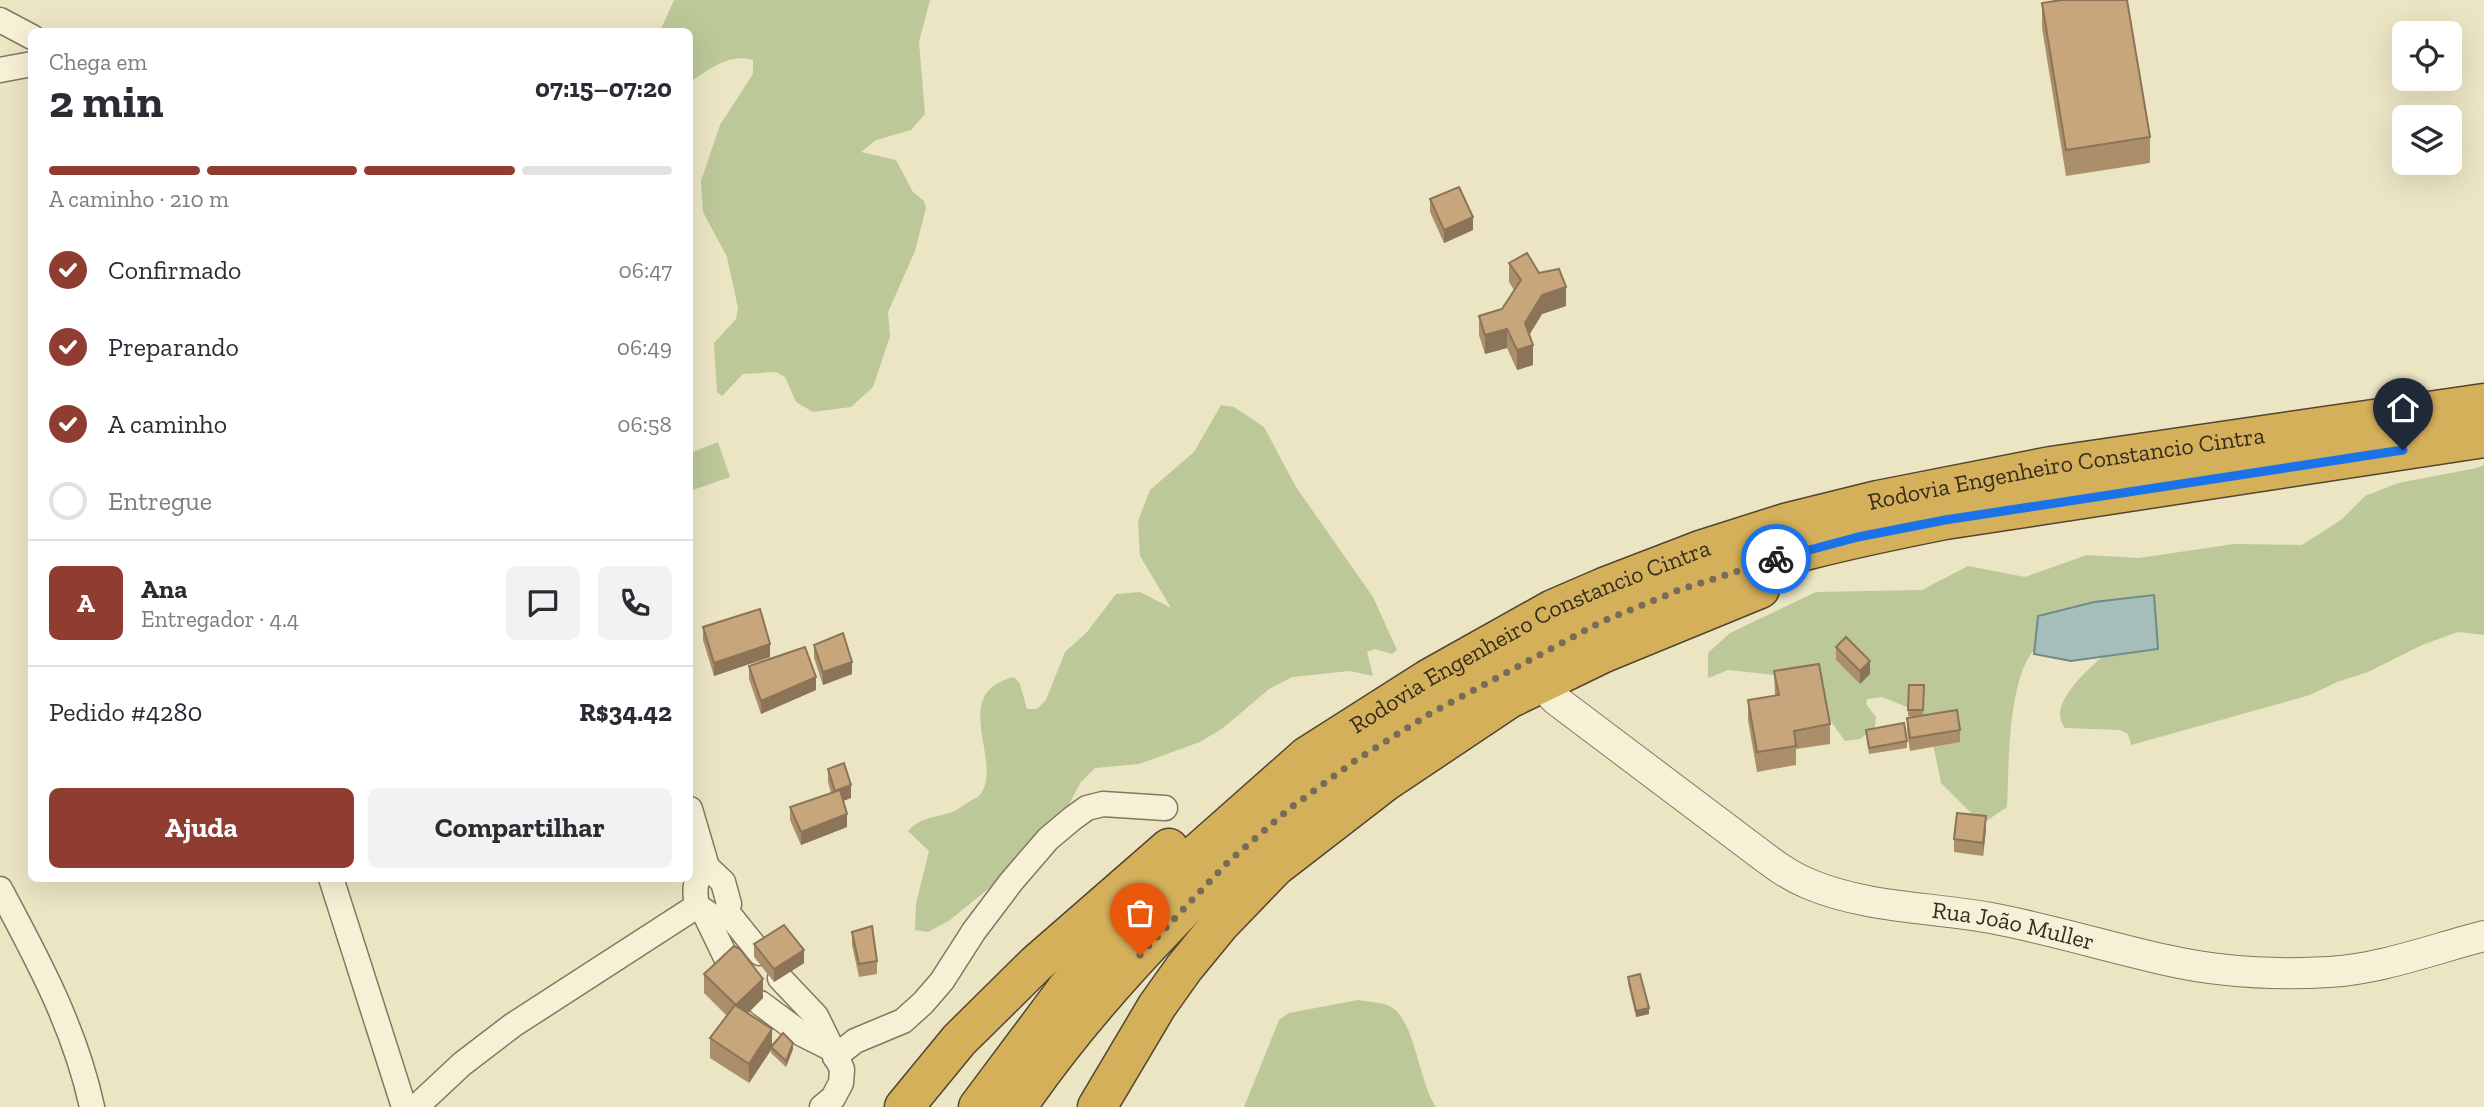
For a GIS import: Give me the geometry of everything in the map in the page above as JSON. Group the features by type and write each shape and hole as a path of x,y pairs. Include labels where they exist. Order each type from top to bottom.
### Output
{"highway":[{"name":"Rodovia Engenheiro Constancio Cintra","path":"978,1107 1067,988 1108,941 1176,872 1307,756 1428,679 1553,609 1703,549 1785,523 1878,500 2051,466 2484,402"},
{"name":"Rodovia Engenheiro Constancio Cintra","path":"1017,1107 1096,1002 1228,862 1289,809 1356,760 1431,713 1601,622 1666,596 1773,560 1858,537 1945,520 2484,438"},
{"path":"1097,1107 1157,1006 1221,923 1275,867 1385,782 1509,699 1546,679 1688,618 1805,572 1914,537 1945,520"},
{"path":"904,1107 959,1040 1036,964 1105,902 1226,804 1307,756"}],"street":[{"path":"0,20 28,35"},
{"path":"0,70 28,65"},
{"path":"1546,679 1550,694 1589,727"},
{"path":"1509,699 1589,727"},
{"name":"Rua João Muller","path":"1589,727 1786,873 1834,893 2007,921 2169,961 2229,970 2280,973 2330,972 2360,968 2400,960 2484,936"},
{"path":"833,1052 903,1021 923,1003 942,981 974,931 1011,882 1048,839 1073,818 1087,808 1103,804 1165,808"},
{"path":"693,819 707,867 696,880 694,891 710,910 760,953"},
{"path":"332,882 404,1107"},
{"path":"0,889 46,973 68,1025 92,1107"},
{"path":"710,910 731,968"},
{"path":"416,1107 462,1064 513,1025 710,910"},
{"path":"780,978 816,1016 842,1069 841,1083 833,1098 822,1107"},
{"path":"760,1003 802,1034 833,1052"}],"green space":[{"path":"674,0 930,0 919,42 925,114 911,130 876,140 861,152 896,160 913,192 924,201 926,208 915,251 888,312 890,336 873,387 851,407 813,412 796,402 785,377 776,372 743,374 722,396 717,392 714,343 736,319 738,308 727,257 703,212 701,181 720,125 753,74 753,60 744,58 728,61 693,80 693,28 661,28"},
{"path":"1221,405 1234,407 1264,427 1296,487 1373,597 1397,650 1392,654 1375,649 1367,652 1373,676 1350,671 1292,677 1269,689 1223,728 1200,742 1139,764 1095,768 1081,782 1058,824 1031,854 950,920 928,932 915,930 916,904 929,851 908,831 928,818 954,811 980,795 986,781 986,765 980,713 984,698 994,685 1014,677 1020,684 1027,709 1037,709 1046,700 1065,652 1087,632 1116,594 1140,592 1171,608 1140,556 1138,521 1150,490 1194,452"},
{"path":"718,442 730,477 693,490 693,452"},
{"path":"2484,465 2484,635 2458,632 2422,645 2368,672 2337,682 2310,695 2131,745 2128,734 2120,730 2065,728 2060,717 2070,690 2082,676 2132,633 2047,642 2034,651 2024,668 2017,690 2012,716 2007,807 1982,824 1941,783 1930,729 1907,707 1882,697 1867,699 1866,704 1876,717 1875,727 1860,739 1845,741 1803,683 1785,676 1728,670 1708,678 1708,653 1730,633 1816,592 1922,590 1968,566 2025,577 2087,555 2139,558 2234,544 2302,545 2341,520 2365,496 2398,483"},
{"path":"1358,1000 1387,1005 1399,1014 1406,1025 1436,1107 1244,1107 1279,1020 1289,1013"}],"water":[{"path":"2154,595 2158,649 2071,661 2034,654 2038,616 2094,602"}],"building":[{"path":"2062,0 2127,0 2150,137 2066,150 2042,3"},
{"path":"1459,187 1473,217 1444,230 1430,199"},
{"path":"1527,253 1539,273 1559,269 1566,287 1542,295 1525,323 1533,345 1517,350 1507,329 1485,335 1479,316 1502,309 1521,280 1509,263"},
{"path":"760,609 770,644 714,663 703,627"},
{"path":"843,633 852,662 823,672 814,645"},
{"path":"1846,637 1870,661 1860,671 1836,647"},
{"path":"805,647 816,677 761,701 749,666"},
{"path":"1819,664 1830,724 1794,731 1796,746 1757,752 1748,700 1779,695 1774,671"},
{"path":"1909,685 1924,685 1923,710 1908,710"},
{"path":"1957,710 1960,730 1910,738 1907,718"},
{"path":"1904,723 1907,741 1869,748 1866,730"},
{"path":"844,763 851,785 835,791 828,769"},
{"path":"840,790 847,814 801,832 790,807"},
{"path":"1957,813 1986,816 1983,843 1954,839"},
{"path":"784,925 804,950 774,969 754,944"},
{"path":"872,926 877,961 859,964 852,932"},
{"path":"734,946 740,949 763,979 736,1005 704,974"},
{"path":"1640,974 1649,1008 1636,1011 1628,977"},
{"path":"735,1005 772,1029 749,1064 710,1038"},
{"path":"783,1033 793,1043 786,1061 771,1047"}],"way so far":[{"path":"1140,955 1228,862 1289,809 1356,760 1431,713 1601,622 1679,590 1776,559"}],"route":[{"path":"1776,559 1858,537 1945,520 2403,450"}]}
